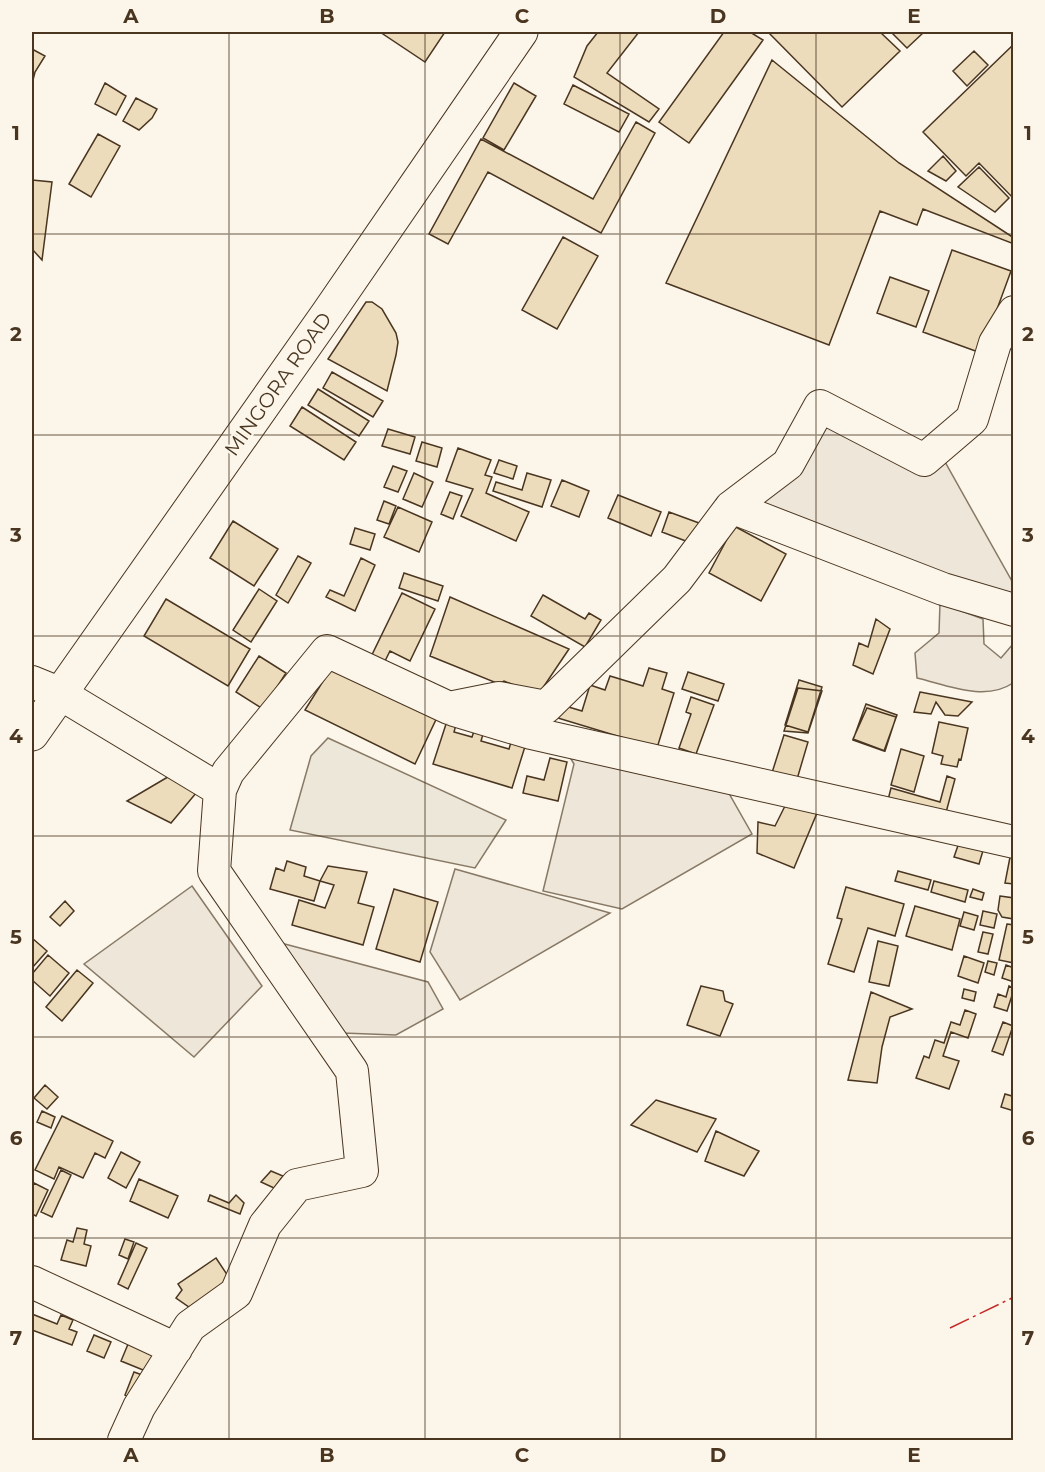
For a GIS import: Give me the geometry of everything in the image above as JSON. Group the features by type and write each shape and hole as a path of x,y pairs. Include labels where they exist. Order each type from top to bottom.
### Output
{"main road":[{"name":"MINGORA ROAD","path":"32,734 45,688 321,322 521,32"}],"street":[{"path":"449,708 499,698 546,707 677,579 731,507 788,464 820,406 924,460 972,419 995,343 1014,312"},
{"path":"731,507 943,590 1014,610"},
{"path":"124,1440 139,1407 190,1326 236,1293 265,1225 297,1185 362,1171 352,1071 214,872 220,790 228,772 327,651 449,708 531,733 1014,842"},
{"path":"45,688 220,790"},
{"path":"32,1282 176,1349"}],"shaded area":[{"path":"822,424 945,462 1013,583 1013,600 748,507"},
{"path":"940,603 983,619 984,644 1001,658 1013,644 1013,683 1002,689 978,692 917,678 915,653 939,633"},
{"path":"328,738 506,820 475,868 290,830 311,756"},
{"path":"566,751 723,783 752,834 622,909 543,891 574,764"},
{"path":"455,869 610,913 460,1000 430,952"},
{"path":"192,886 262,986 194,1057 84,964"},
{"path":"281,943 428,982 443,1009 396,1035 342,1033"}],"building":[{"path":"380,32 445,32 425,62"},
{"path":"598,32 639,32 607,73 659,109 649,122 574,77 587,46"},
{"path":"724,32 750,32 763,40 689,143 659,122"},
{"path":"768,32 880,32 900,51 842,107"},
{"path":"891,32 924,32 907,48"},
{"path":"1014,44 1014,199 979,163 966,176 923,132"},
{"path":"32,49 45,56 33,80"},
{"path":"974,51 988,65 967,86 953,71"},
{"path":"772,60 899,163 1014,238 1014,244 923,209 917,225 880,211 829,345 666,283"},
{"path":"105,83 126,96 116,115 95,104"},
{"path":"514,83 536,96 504,150 483,138"},
{"path":"573,85 629,114 619,132 564,104"},
{"path":"136,98 157,109 152,118 139,130 123,121"},
{"path":"636,122 655,133 601,233 488,172 448,244 429,234 481,139 593,199"},
{"path":"98,134 120,146 91,197 69,184"},
{"path":"943,156 956,171 946,181 928,171"},
{"path":"979,167 1009,198 995,212 958,187"},
{"path":"32,180 52,182 42,260 32,249"},
{"path":"563,237 598,256 557,329 522,310"},
{"path":"952,250 1011,271 981,353 923,332"},
{"path":"890,277 929,291 916,327 877,313"},
{"path":"366,302 372,302 382,309 396,333 398,342 396,355 387,391 328,359"},
{"path":"332,372 383,401 373,417 323,388"},
{"path":"318,389 369,421 359,436 308,405"},
{"path":"302,407 356,442 344,460 290,426"},
{"path":"388,429 415,437 410,454 382,446"},
{"path":"422,442 442,448 437,467 416,461"},
{"path":"458,448 491,460 485,475 492,477 486,493 529,512 516,541 461,516 473,489 446,481"},
{"path":"499,460 517,466 513,479 494,473"},
{"path":"393,466 407,471 398,492 384,487"},
{"path":"414,473 433,482 422,507 403,499"},
{"path":"527,473 551,480 542,507 493,491 496,482 522,490"},
{"path":"562,480 589,491 579,517 551,506"},
{"path":"450,492 462,496 453,519 441,514"},
{"path":"618,495 661,512 651,536 608,518"},
{"path":"384,501 396,506 389,524 377,520"},
{"path":"398,507 432,522 419,552 384,537"},
{"path":"669,512 699,523 691,543 662,532"},
{"path":"233,521 278,549 254,586 210,558"},
{"path":"734,526 786,554 761,601 709,573"},
{"path":"355,528 375,534 370,550 350,544"},
{"path":"298,556 311,563 288,603 276,595"},
{"path":"361,558 375,565 355,611 326,597 330,590 344,596"},
{"path":"404,573 443,586 438,601 399,588"},
{"path":"259,589 277,601 251,642 233,630"},
{"path":"402,593 435,609 410,661 390,651 381,669 368,663"},
{"path":"543,595 585,619 589,613 601,620 585,647 531,616"},
{"path":"450,597 569,649 538,695 504,681 499,684 430,656"},
{"path":"166,599 250,649 228,686 144,636"},
{"path":"876,619 890,629 873,674 853,665 859,643 868,647"},
{"path":"259,656 286,673 263,709 236,692"},
{"path":"335,662 440,711 415,764 305,710"},
{"path":"649,668 667,673 662,689 674,693 657,748 548,715 552,702 582,711 590,685 605,690 610,676 643,686"},
{"path":"688,672 724,684 718,701 682,689"},
{"path":"799,680 822,687 808,732 785,725"},
{"path":"798,688 822,691 808,733 784,731"},
{"path":"920,692 972,702 958,716 945,715 936,702 931,714 914,712"},
{"path":"691,697 714,705 696,754 679,748 691,714 686,712"},
{"path":"866,704 897,715 884,751 853,740"},
{"path":"867,708 896,717 885,751 853,739"},
{"path":"448,718 457,721 454,732 472,737 477,722 486,724 481,741 509,749 514,732 528,737 512,788 433,764"},
{"path":"939,722 968,728 961,760 959,759 957,767 941,764 943,756 932,753"},
{"path":"784,735 808,742 795,786 770,779"},
{"path":"901,749 924,756 914,792 891,785"},
{"path":"550,758 567,762 558,801 523,793 527,776 544,780"},
{"path":"178,771 202,786 171,823 127,801"},
{"path":"947,776 955,779 944,820 887,804 891,788 940,802"},
{"path":"785,806 817,813 794,868 757,853 758,822 775,826"},
{"path":"961,837 985,844 979,864 954,857"},
{"path":"1011,852 1014,853 1014,884 1005,883"},
{"path":"287,861 306,867 304,876 320,881 314,901 270,889 276,868 284,871"},
{"path":"328,866 367,872 358,903 374,907 363,945 292,925 299,900 325,908 334,885 320,881"},
{"path":"898,871 931,880 928,890 895,881"},
{"path":"934,881 968,890 965,902 931,892"},
{"path":"846,887 904,904 895,936 868,928 854,972 828,964 842,919 837,918"},
{"path":"394,889 438,902 420,962 376,949"},
{"path":"973,889 984,893 982,900 970,897"},
{"path":"1000,896 1014,898 1014,919 1002,917 998,910"},
{"path":"65,901 74,911 60,926 50,917"},
{"path":"915,906 960,919 952,950 906,936"},
{"path":"983,911 997,914 994,928 980,925"},
{"path":"964,912 978,916 974,930 960,926"},
{"path":"1007,924 1014,925 1014,963 999,960"},
{"path":"983,932 993,934 988,954 978,952"},
{"path":"32,938 47,951 32,968"},
{"path":"878,941 898,946 889,986 869,982"},
{"path":"48,955 69,973 50,996 32,980 32,974"},
{"path":"964,956 984,963 978,983 958,976"},
{"path":"988,961 997,963 994,975 985,972"},
{"path":"1006,965 1014,968 1014,982 1002,978"},
{"path":"77,970 93,983 62,1021 46,1007"},
{"path":"701,986 723,991 725,1001 733,1004 720,1036 687,1025"},
{"path":"1009,986 1014,989 1007,1011 994,1007 998,994 1006,997"},
{"path":"964,989 976,992 974,1001 962,998"},
{"path":"871,992 912,1009 890,1017 882,1047 877,1083 848,1080"},
{"path":"965,1010 976,1014 968,1038 951,1032 943,1056 959,1061 949,1089 916,1078 924,1056 929,1058 935,1040 944,1043 951,1022 960,1025"},
{"path":"1003,1022 1013,1026 1003,1055 992,1051"},
{"path":"45,1085 58,1097 47,1109 34,1098"},
{"path":"1014,1092 1014,1111 1001,1107 1005,1094 1012,1096"},
{"path":"656,1100 716,1119 697,1152 631,1125"},
{"path":"42,1111 55,1117 51,1128 37,1122"},
{"path":"62,1116 113,1141 105,1158 95,1153 83,1178 59,1167 54,1179 35,1170"},
{"path":"716,1131 759,1151 744,1176 705,1161"},
{"path":"121,1152 140,1162 126,1188 108,1178"},
{"path":"61,1170 71,1175 52,1217 41,1212"},
{"path":"271,1171 283,1176 274,1188 261,1182"},
{"path":"139,1179 178,1196 168,1218 130,1201"},
{"path":"34,1183 48,1190 36,1216 32,1214"},
{"path":"210,1195 229,1203 236,1195 244,1203 240,1214 208,1201"},
{"path":"77,1228 87,1230 84,1244 91,1246 86,1266 61,1260 67,1240 73,1242"},
{"path":"125,1239 134,1242 128,1259 119,1255"},
{"path":"136,1243 147,1248 128,1289 118,1284"},
{"path":"216,1258 230,1279 189,1307 176,1298 182,1290 178,1284"},
{"path":"32,1314 57,1324 61,1315 73,1320 69,1329 77,1332 72,1345 32,1330"},
{"path":"94,1335 111,1342 104,1358 87,1351"},
{"path":"131,1337 158,1348 148,1372 121,1361"},
{"path":"134,1372 145,1376 136,1399 125,1395"}],"power":[{"path":"950,1328 1014,1297"}]}
